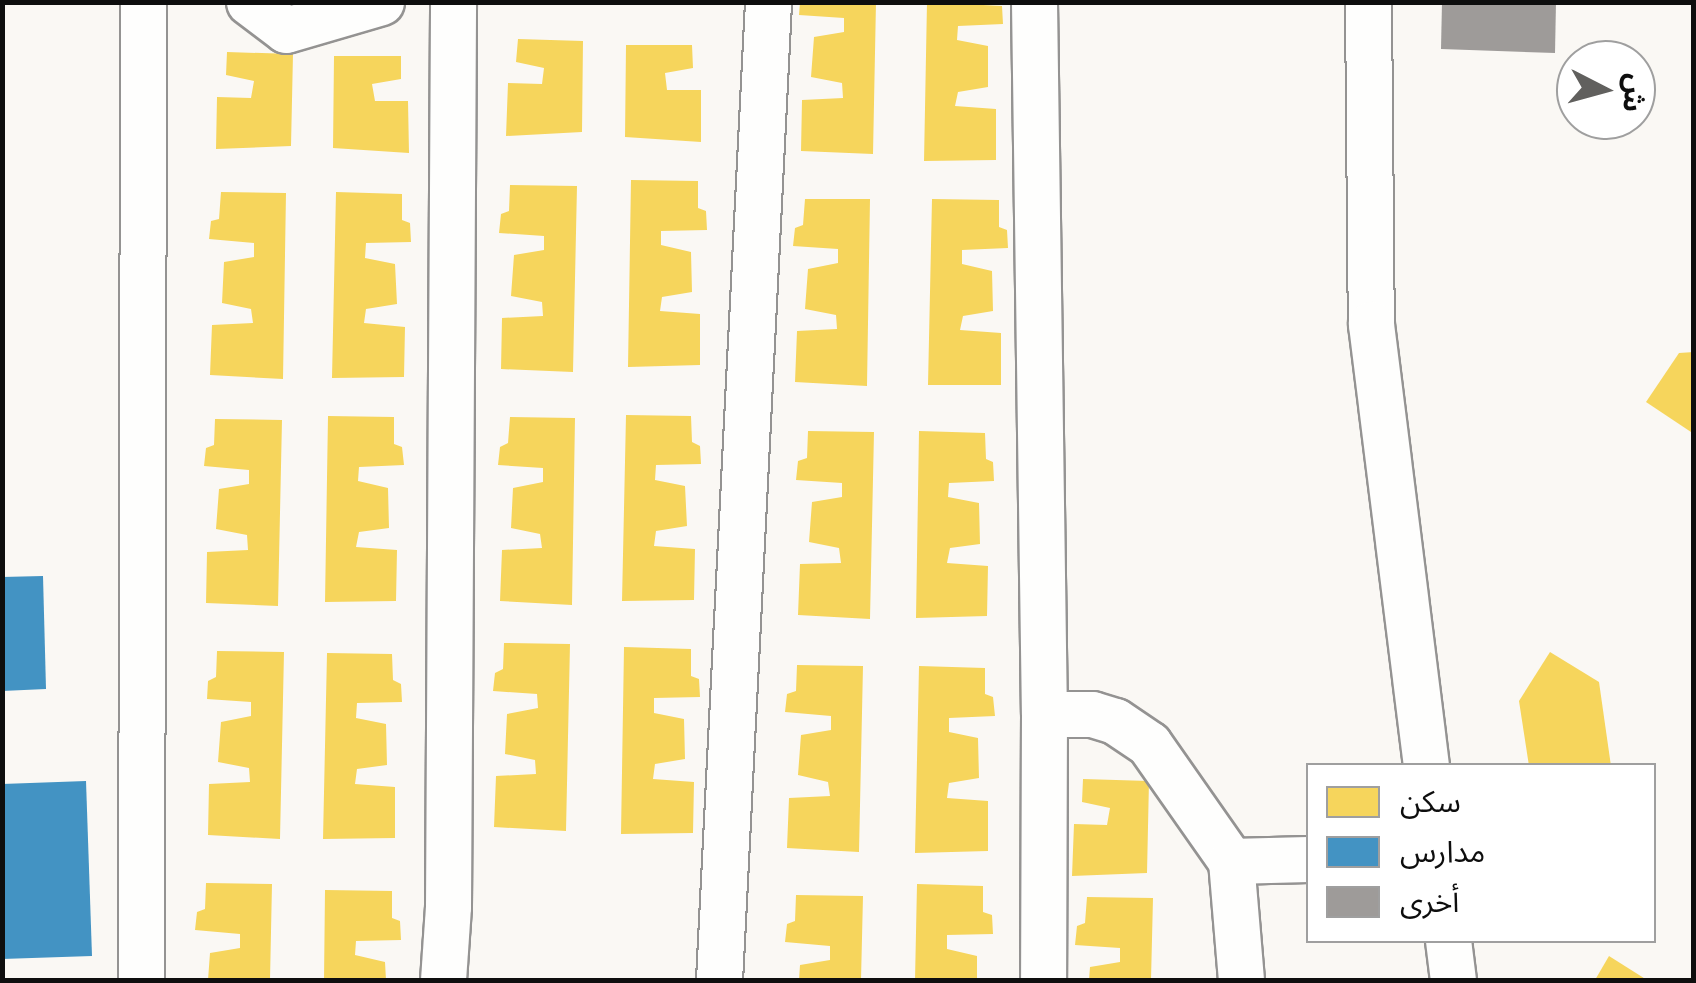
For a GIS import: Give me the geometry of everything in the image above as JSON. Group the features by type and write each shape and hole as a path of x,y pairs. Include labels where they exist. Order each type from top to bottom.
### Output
{"street":[{"path":"141,980 143,2"},
{"path":"249,2 286,30 381,2"},
{"path":"444,980 448,887 453,2"},
{"path":"719,980 768,2"},
{"path":"1034,2 1044,714 1043,980"},
{"path":"1368,2 1372,324 1426,763"},
{"path":"1044,714 1092,714 1116,721 1149,744 1232,861 1241,980"},
{"path":"1232,861 1306,859"},
{"path":"1448,943 1453,980"}],"building: سكن":[{"path":"800,2 876,2 873,154 801,151 802,100 843,98 842,83 811,77 814,37 844,32 844,18 799,15"},
{"path":"927,2 1002,6 1003,24 958,26 957,40 988,46 988,87 958,92 955,106 996,109 996,160 924,161"},
{"path":"518,39 583,41 582,132 506,136 508,83 542,84 544,68 516,62"},
{"path":"626,45 692,45 693,68 665,73 667,90 701,90 701,142 625,137"},
{"path":"227,52 293,54 291,146 216,149 217,97 251,98 254,81 226,75"},
{"path":"334,56 401,56 401,79 372,84 375,101 408,101 409,153 333,148"},
{"path":"631,180 698,181 698,208 706,211 707,230 661,231 661,245 691,252 692,292 662,297 660,311 700,314 700,365 628,367"},
{"path":"510,185 577,186 573,372 501,369 502,318 543,316 542,302 511,296 514,255 544,250 544,236 499,233 501,214 509,211"},
{"path":"221,192 286,193 283,379 210,375 212,325 253,323 251,309 222,303 224,262 254,257 254,243 209,239 211,221 219,219"},
{"path":"336,192 402,194 402,220 410,223 411,242 366,243 365,258 395,264 397,304 366,309 364,323 405,327 404,377 332,378"},
{"path":"805,199 870,199 867,386 795,382 797,331 837,329 836,315 805,309 808,269 838,263 838,249 793,246 795,228 803,225"},
{"path":"932,199 999,200 999,227 1007,230 1008,248 962,250 962,264 992,271 993,311 963,316 960,330 1001,333 1001,385 928,385"},
{"path":"1694,352 1694,434 1646,402 1679,353"},
{"path":"626,415 691,416 692,442 700,446 701,464 656,465 655,480 685,486 687,526 656,531 654,546 695,549 694,600 622,601"},
{"path":"328,416 394,417 394,444 402,447 404,465 359,467 358,481 388,488 389,528 359,532 356,547 397,550 396,601 325,602"},
{"path":"510,417 575,418 572,605 500,601 502,550 542,548 540,534 511,528 513,488 543,482 543,468 498,465 500,447 508,443"},
{"path":"215,419 282,420 278,606 206,603 207,552 248,550 247,535 216,529 219,489 249,484 249,470 204,466 206,448 214,445"},
{"path":"808,431 874,432 870,619 798,615 800,564 841,563 839,548 809,542 812,502 842,497 842,483 796,480 798,461 807,458"},
{"path":"919,431 985,433 986,459 993,462 994,481 949,483 948,497 979,503 980,544 950,548 947,563 988,566 987,616 916,618"},
{"path":"504,643 570,644 566,831 494,827 496,776 536,774 535,760 505,754 507,714 538,708 537,694 493,691 495,673 503,669"},
{"path":"624,647 691,649 691,676 699,679 700,697 654,698 654,713 684,719 685,759 655,764 653,779 694,782 693,833 621,834"},
{"path":"217,651 284,652 280,839 208,835 209,784 250,782 249,768 218,762 221,722 251,716 251,702 207,699 208,681 216,677"},
{"path":"1550,652 1599,682 1611,763 1529,763 1519,701"},
{"path":"327,653 392,654 393,680 401,684 402,702 357,703 356,718 386,724 387,765 357,769 355,784 395,787 395,838 323,839"},
{"path":"797,665 863,666 859,852 787,848 789,798 830,796 828,782 798,775 801,735 831,730 831,716 785,712 787,694 796,691"},
{"path":"919,666 985,668 985,694 993,697 995,716 949,718 949,732 978,738 979,778 949,783 947,798 988,801 988,851 915,853"},
{"path":"1083,779 1149,781 1147,873 1072,876 1074,824 1107,825 1110,808 1082,802"},
{"path":"206,883 272,884 270,980 208,980 210,953 240,948 240,934 195,930 197,912 205,909"},
{"path":"917,884 983,886 983,912 992,915 993,934 947,935 947,949 977,956 977,980 915,980"},
{"path":"325,890 392,891 392,918 400,921 401,940 356,941 355,955 385,962 386,980 324,980"},
{"path":"796,895 863,896 861,980 799,980 800,965 830,960 830,946 785,942 787,924 795,921"},
{"path":"1087,897 1153,898 1151,980 1089,980 1090,967 1120,962 1120,948 1075,945 1077,926 1085,923"},
{"path":"1609,956 1647,980 1595,980"}],"building: مدارس":[{"path":"43,576 46,689 2,691 2,577"},
{"path":"86,781 92,956 2,959 2,784"}],"building: أخرى":[{"path":"1442,2 1556,2 1555,53 1441,49"}]}
